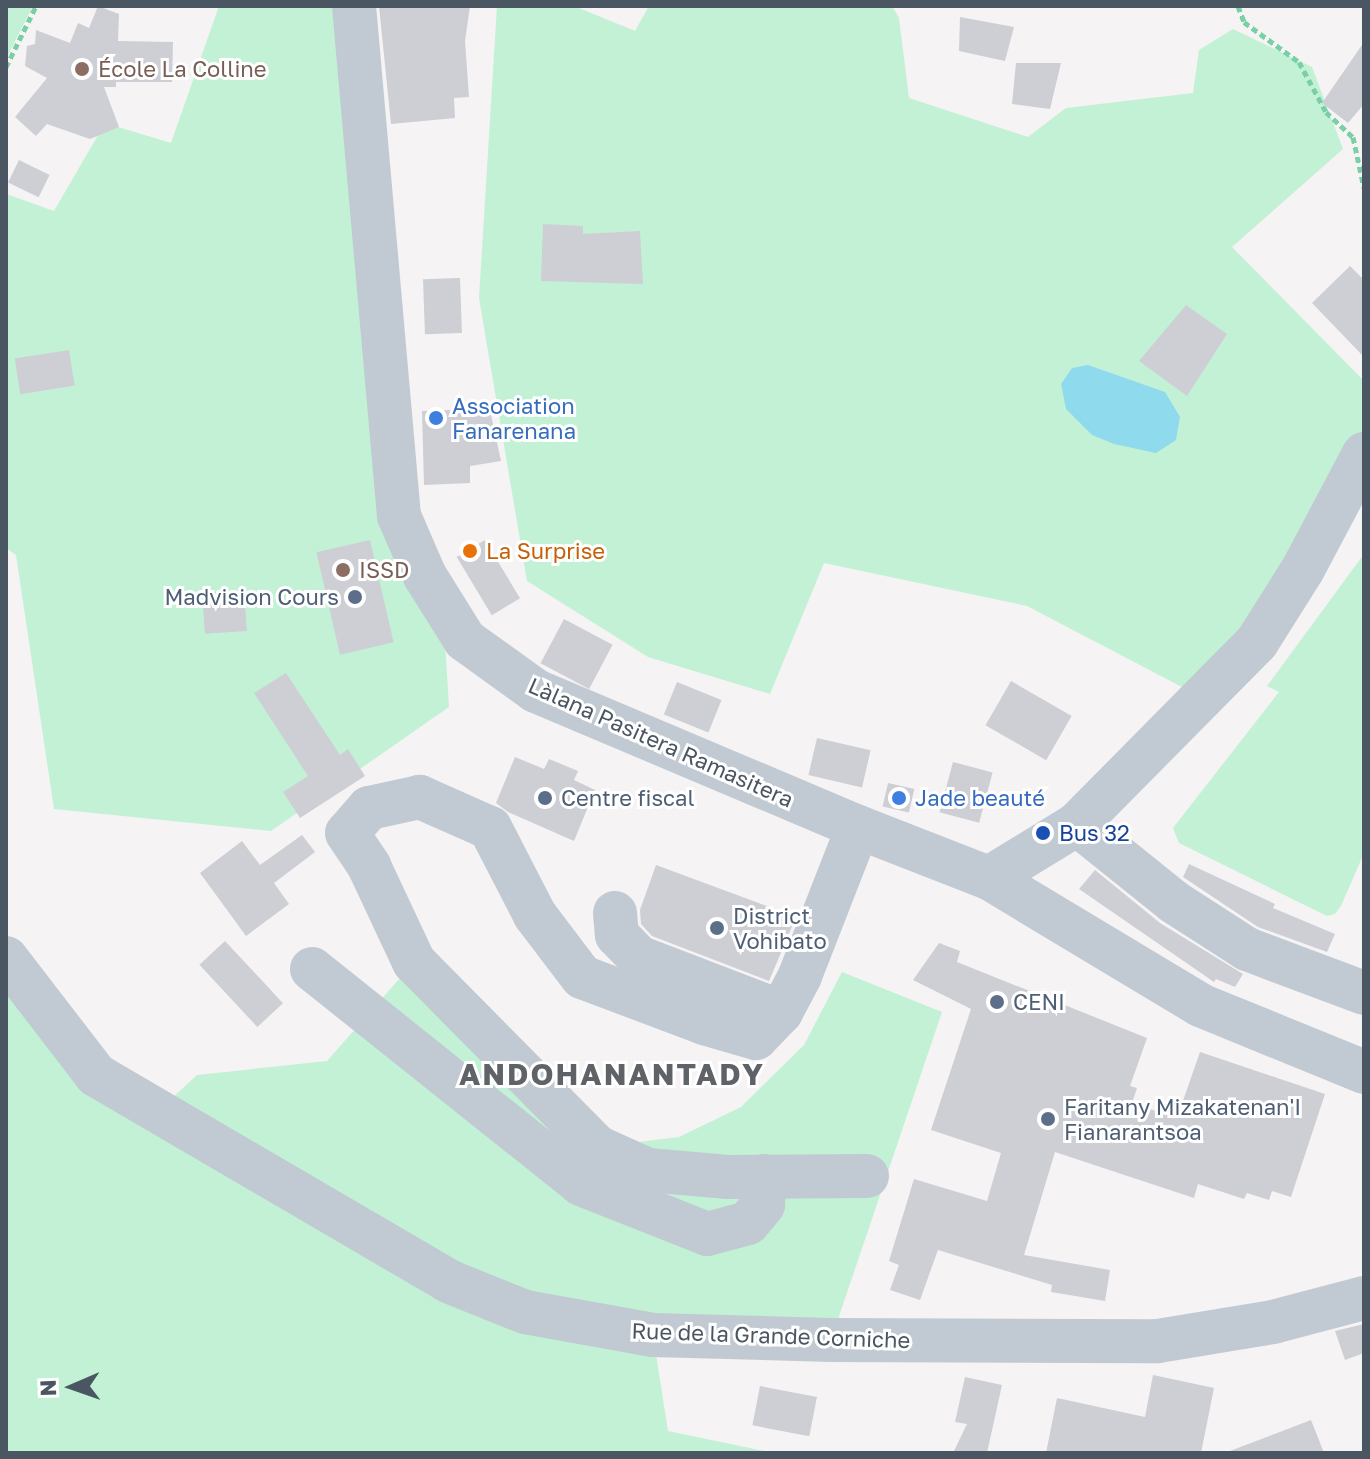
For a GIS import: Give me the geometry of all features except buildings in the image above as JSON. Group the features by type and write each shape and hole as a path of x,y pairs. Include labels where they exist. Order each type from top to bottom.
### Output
{"street":[{"name":"Làlana Pasitera Ramasitera","path":"354,6 391,462 399,516 425,576 465,640 536,691 858,827 989,878 1200,1005 1364,1072"},
{"path":"989,878 1077,824 1257,642 1303,569 1364,454"},
{"path":"858,827 800,976 781,1012 756,1038 704,1023 582,977 535,915 490,828 420,797 369,808 347,833 369,866 414,962 597,1147 648,1170 764,1176 867,1176"},
{"path":"1077,824 1174,902 1247,949 1364,993"},
{"path":"615,913 617,935 638,957 781,1012"},
{"name":"Rue de la Grande Corniche","path":"6,958 96,1075 448,1281 525,1312 653,1335 831,1340 1158,1341 1273,1322 1364,1298"},
{"path":"312,969 581,1184 707,1234 748,1223 763,1205 764,1176"}],"path":[{"path":"6,67 36,6"},
{"path":"1238,6 1244,22 1299,62 1326,112 1353,137 1364,188"}],"green space":[{"path":"6,6 33,6 6,59"},
{"path":"219,6 334,6 379,518 445,642 449,707 271,831 54,809 16,555 6,548 6,194 54,211 105,123 171,143"},
{"path":"497,6 574,6 635,31 649,6 892,6 899,18 909,98 1028,137 1066,108 1193,93 1199,50 1233,29 1312,67 1343,149 1232,247 1364,381 1364,454 1203,698 1027,606 824,563 770,694 648,657 527,581 479,298"},
{"path":"1364,554 1364,853 1341,906 1335,914 1327,916 1179,843 1173,828 1279,692 1267,686"},
{"path":"6,958 156,1113 197,1075 327,1061 414,962 598,1147 679,1137 741,1107 804,1045 842,972 942,1012 831,1340 653,1335 668,1431 774,1453 6,1453"}],"water":[{"path":"1088,365 1165,392 1180,417 1176,440 1156,453 1114,444 1092,435 1066,409 1061,384 1072,368"}],"place":[{"name":"École La Colline","path":"82,69"},
{"name":"Association Fanarenana","path":"436,418"},
{"name":"La Surprise","path":"470,551"},
{"name":"ISSD","path":"343,570"},
{"name":"Madvision Cours","path":"355,597"},
{"name":"Centre fiscal","path":"545,798"},
{"name":"Jade beauté","path":"899,798"},
{"name":"Bus 32","path":"1043,833"},
{"name":"District Vohibato","path":"717,928"},
{"name":"CENI","path":"997,1002"},
{"name":"Faritany Mizakatenan'I Fianarantsoa","path":"1048,1119"}],"district":[{"name":"ANDOHANANTADY","path":"612,1074"}]}
